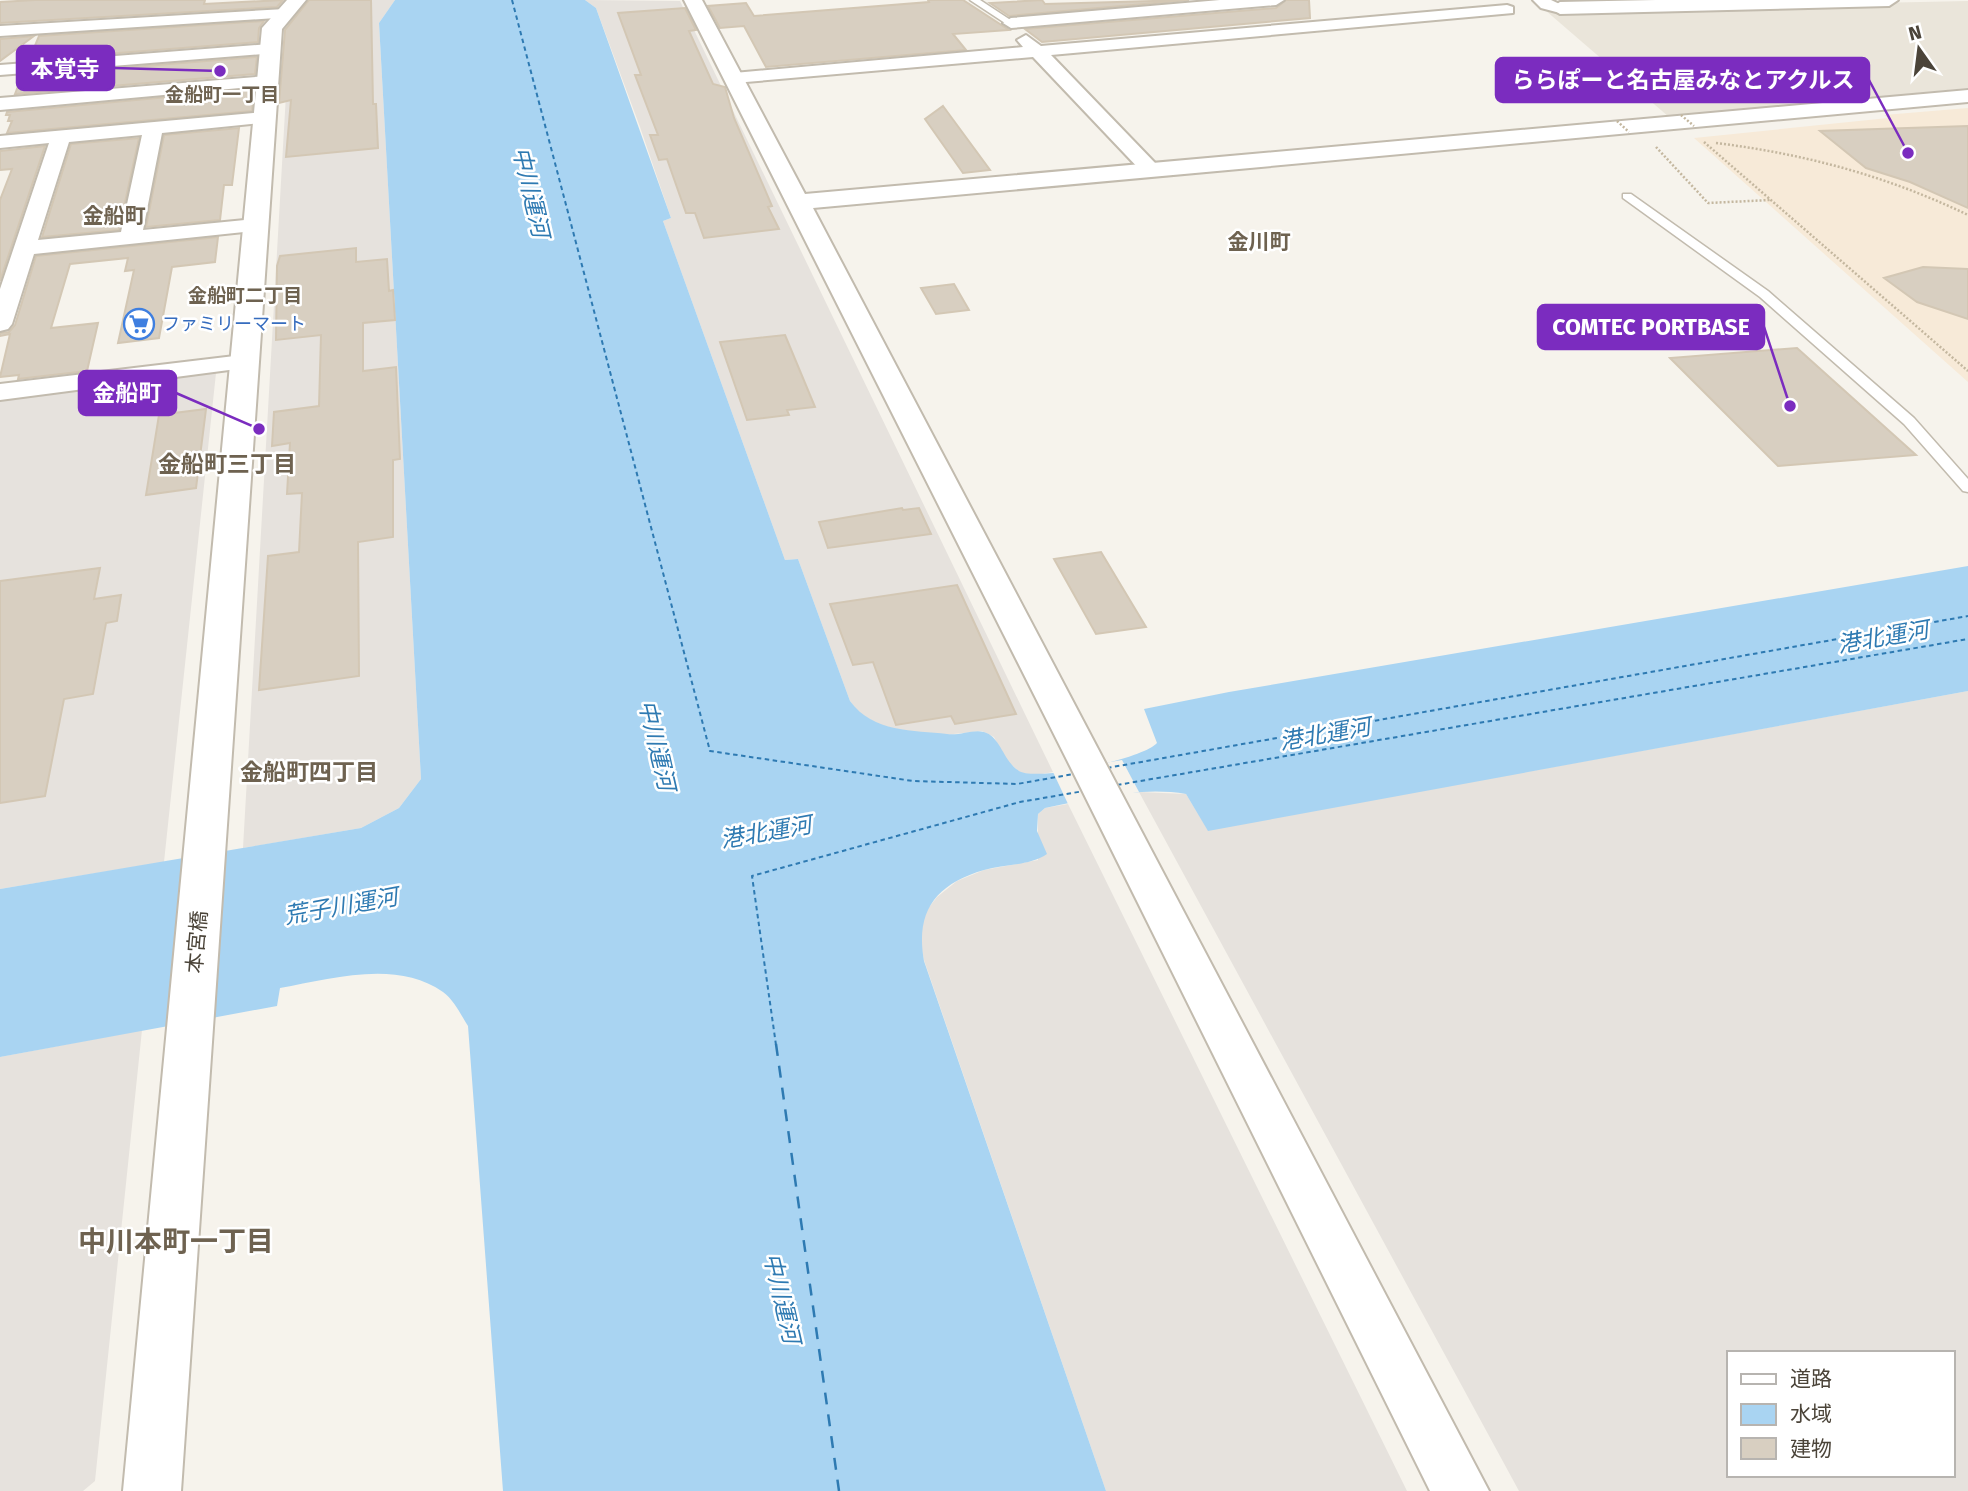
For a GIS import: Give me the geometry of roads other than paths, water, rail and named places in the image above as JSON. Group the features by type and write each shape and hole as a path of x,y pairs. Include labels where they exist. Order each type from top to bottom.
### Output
{"street":[{"path":"693,0 1098,782 1460,1491"},
{"path":"1011,23 1276,0"},
{"path":"1437,0 1452,15"},
{"path":"1541,0 1547,5 1560,8 1709,2 1889,0"},
{"path":"1225,4 1252,33"},
{"path":"0,31 29,31 291,7"},
{"name":"本宮橋","path":"152,1491 272,27 291,7"},
{"path":"734,78 1507,10"},
{"path":"1011,23 1150,169"},
{"path":"0,92 4,70 29,31"},
{"path":"4,70 270,49"},
{"path":"0,104 267,81"},
{"path":"797,202 1968,96"},
{"path":"0,142 265,118"},
{"path":"131,237 153,128"},
{"path":"0,324 61,136"},
{"path":"24,248 255,225"},
{"path":"0,392 243,362"}],"lane":[{"path":"974,0 1011,23"},
{"path":"1626,196 1764,294 1909,421 1968,488"}],"water":[{"path":"395,0 585,0 596,8 671,218 663,221 785,560 798,559 850,701 870,719 908,730 952,734 984,732 994,739 1019,771 1046,774 1112,762 1148,749 1157,743 1144,709 1229,692 1968,566 1968,691 1208,831 1186,794 1133,793 1045,808 1038,814 1037,831 1047,854 1025,863 984,870 953,883 933,902 926,914 922,943 924,961 1106,1491 503,1491 468,1026 447,995 425,982 405,976 363,974 341,977 280,988 277,1006 0,1057 0,889 361,828 399,808 421,779 379,23"}],"place":[{"name":"本覚寺","path":"220,71"},
{"name":"ららぽーと名古屋みなとアクルス","path":"1908,153"},
{"name":"ファミリーマート","path":"139,324"},
{"name":"COMTEC PORTBASE","path":"1790,406"},
{"name":"金船町","path":"259,429"}],"district":[{"name":"金船町一丁目","path":"222,94"},
{"name":"金船町","path":"114,216"},
{"name":"金川町","path":"1259,242"},
{"name":"金船町二丁目","path":"245,295"},
{"name":"金船町三丁目","path":"227,464"},
{"name":"金船町四丁目","path":"309,772"},
{"name":"中川本町一丁目","path":"176,1241"}],"water label":[{"name":"中川運河","path":"531,192"},
{"name":"港北運河","path":"1883,637"},
{"name":"港北運河","path":"1325,734"},
{"name":"中川運河","path":"657,745"},
{"name":"港北運河","path":"766,832"},
{"name":"荒子川運河","path":"341,906"},
{"name":"中川運河","path":"782,1298"}]}
